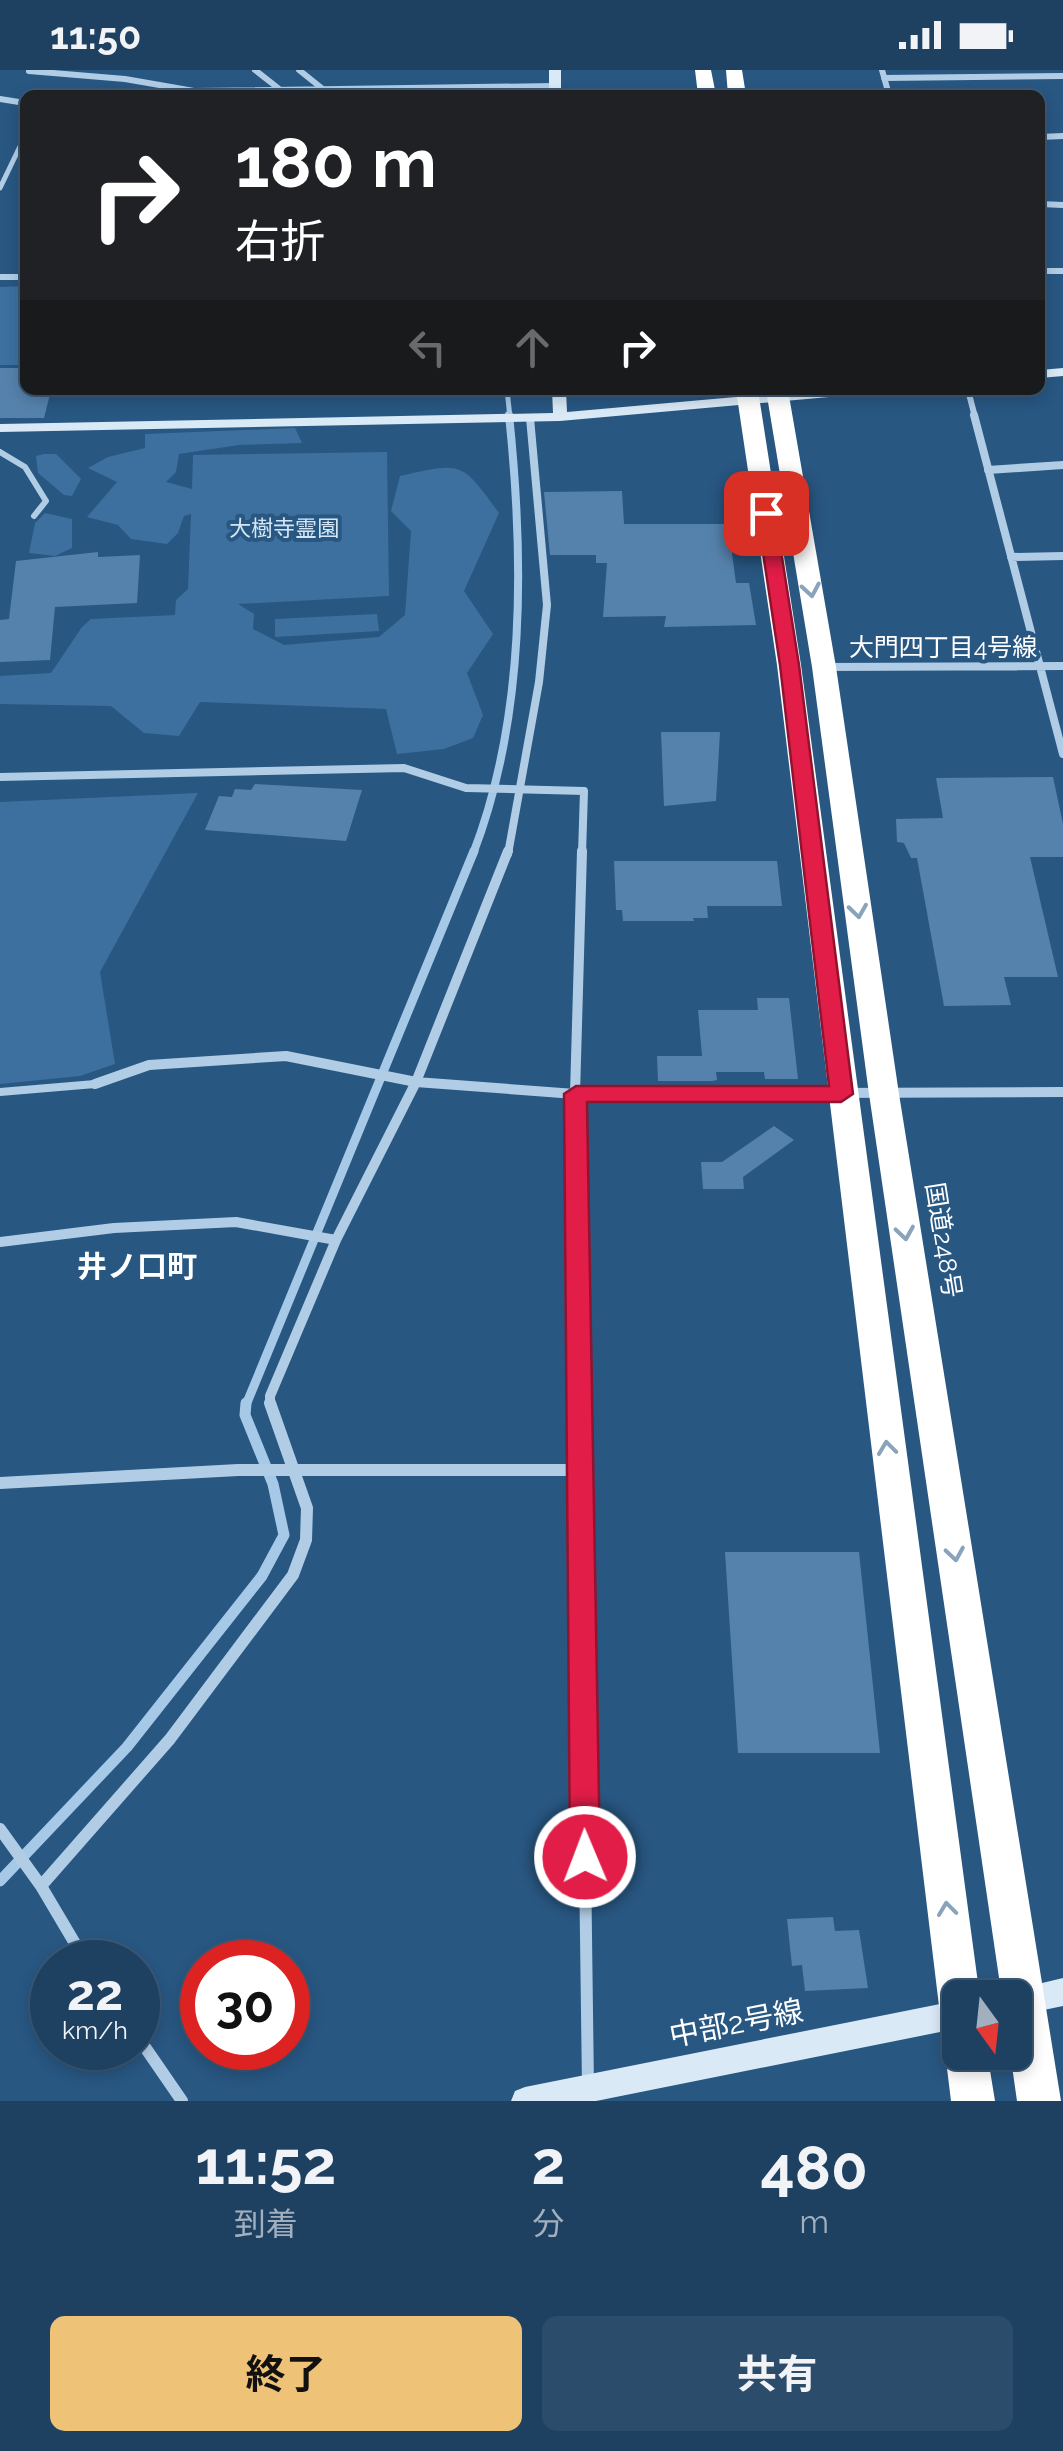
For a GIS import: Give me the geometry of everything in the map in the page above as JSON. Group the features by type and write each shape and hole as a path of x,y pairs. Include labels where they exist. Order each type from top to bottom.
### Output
{"highway":[{"name":"国道248号","path":"763,395 824,667 1017,1980"},
{"path":"763,395 790,665 841,1094 957,1980"},
{"name":"国道248号","path":"1032,2064 1039,2101"},
{"path":"969,2070 973,2101"}],"street":[{"path":"18,70 125,79 188,90"},
{"path":"255,70 279,89"},
{"path":"299,70 324,90"},
{"path":"883,74 1063,76"},
{"path":"236,90 295,90"},
{"path":"560,395 560,417"},
{"path":"0,428 560,417 754,395"},
{"path":"969,395 1063,754"},
{"path":"41,1886 170,1739 293,1575 306,1552 311,1528 296,1470 269,1410 270,1396 336,1240 416,1082 506,862 522,790 547,605 530,418"},
{"path":"988,470 1063,465"},
{"path":"1011,556 1063,556"},
{"name":"大門四丁目4号線","path":"824,667 1063,666"},
{"path":"0,778 404,768 466,788 584,790 576,1094 588,2095"},
{"path":"95,1084 149,1065 286,1056 416,1082 576,1094 1063,1092"},
{"path":"0,1242 114,1228 236,1222 336,1240"},
{"path":"0,1483 238,1470 579,1470"},
{"path":"4,1834 73,1940"},
{"path":"1032,1998 1063,1992"},
{"name":"中部2号線","path":"526,2101 588,2095 942,2018"},
{"path":"160,2069 182,2101"}],"lane":[{"path":"0,188 20,146"},
{"path":"0,452 25,467 46,502 34,516"},
{"path":"0,1092 95,1084"}],"green space":[{"path":"20,286 20,365 0,365 0,287"},
{"name":"大樹寺霊園","path":"295,428 302,443 239,445 179,454 176,472 166,482 192,489 193,455 387,452 389,596 238,604 254,614 253,629 284,645 379,637 405,615 411,531 391,511 400,476 449,468 468,475 499,513 464,591 493,634 467,673 483,715 473,738 444,749 397,754 386,709 200,702 179,736 144,733 111,706 0,704 0,676 51,673 91,619 175,615 176,600 188,589 191,514 184,516 178,533 167,544 131,539 118,525 87,517 117,482 88,468 108,457 145,448 145,434"},
{"path":"56,454 81,479 72,496 64,495 38,473 36,456"},
{"path":"45,513 72,519 72,548 55,556 29,553 35,523"},
{"path":"377,614 379,631 275,637 275,619"},
{"path":"198,793 100,972 115,1064 80,1076 0,1084 0,802"}],"building":[{"path":"0,368 20,368 20,395 50,395 44,418 0,418"},
{"path":"622,491 624,524 728,524 736,583 749,583 756,625 664,627 666,616 603,617 607,563 596,563 596,555 550,555 544,492"},
{"path":"98,552 98,557 140,555 137,603 55,607 50,660 0,662 0,620 9,619 16,561"},
{"path":"661,732 720,732 716,801 664,806"},
{"path":"1053,777 1063,824 1063,857 1030,857 1058,977 1004,977 1011,1005 944,1006 917,858 911,858 904,843 897,842 896,819 943,818 936,778"},
{"path":"255,784 362,790 346,841 205,830 219,796 232,797 235,789 251,790"},
{"path":"614,861 777,861 782,906 707,906 708,918 693,918 694,921 623,921 622,910 616,910"},
{"path":"757,998 789,998 798,1079 765,1079 764,1072 716,1072 717,1080 712,1081 658,1081 657,1056 702,1056 698,1010 758,1010"},
{"path":"774,1126 794,1140 743,1177 744,1189 703,1189 701,1162 722,1162"},
{"path":"725,1552 859,1552 880,1753 738,1753"},
{"path":"833,1917 835,1931 859,1930 868,1988 805,1991 802,1965 792,1966 787,1919"}],"waterway":[{"path":"508,395 510,417"},
{"path":"474,851 490,802 512,693 518,581 509,415"},
{"path":"246,1405 474,851"},
{"path":"0,1881 127,1747 262,1576 284,1535 273,1484 245,1415 246,1403"}],"district":[{"name":"井ノ口町","path":"137,1266"}],"route":[{"path":"585,1857 576,1094 841,1094 790,665 766,513"}]}
